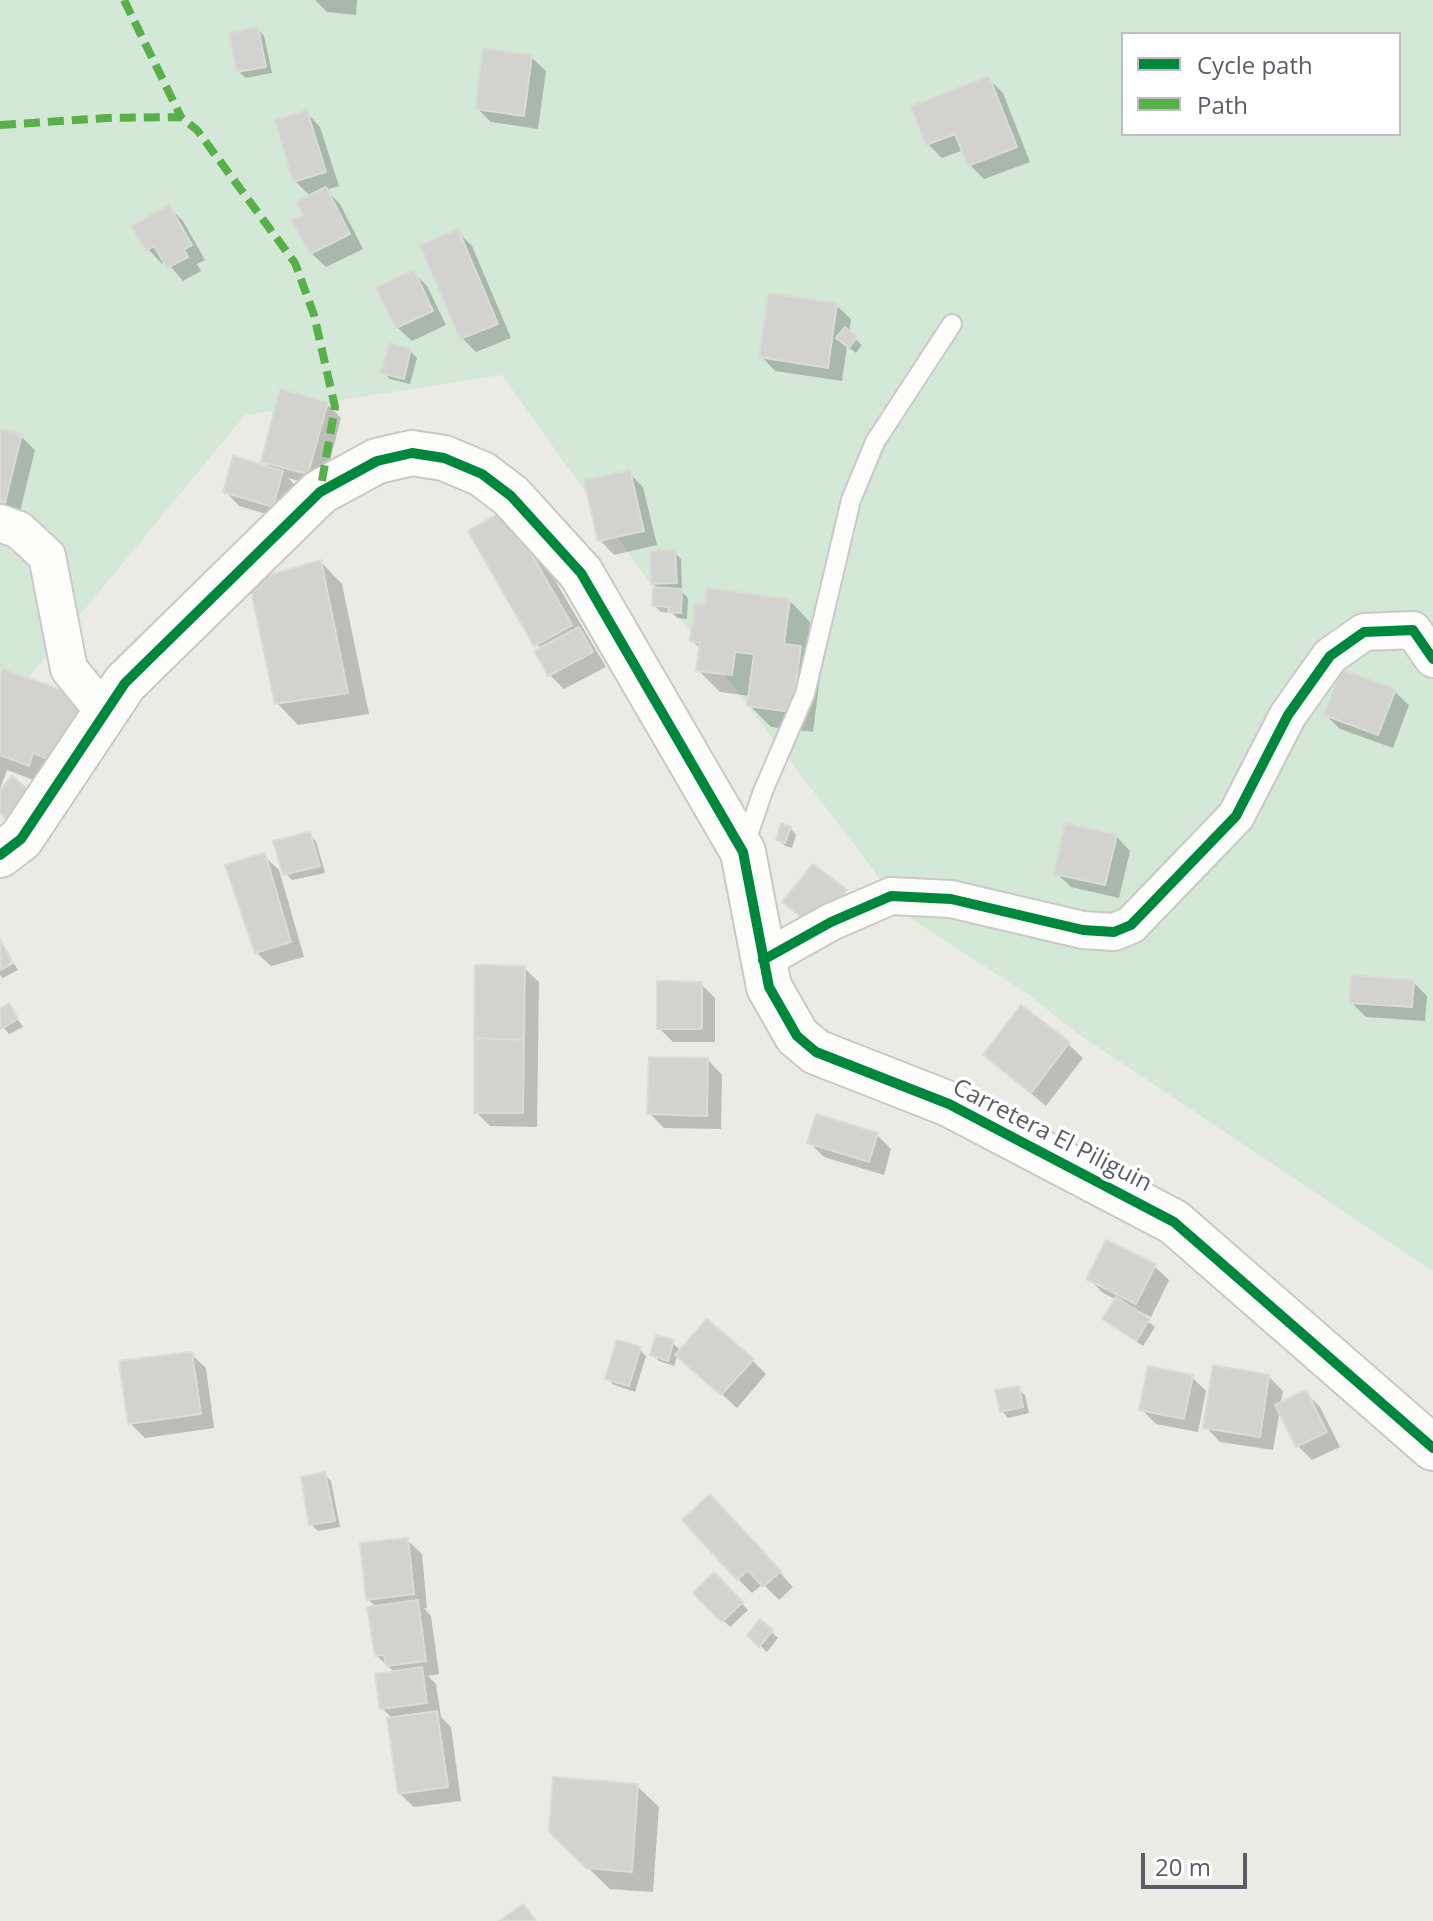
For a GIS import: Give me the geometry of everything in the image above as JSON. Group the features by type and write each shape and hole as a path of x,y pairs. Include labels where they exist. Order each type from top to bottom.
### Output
{"street":[{"name":"Carretera El Piliguin","path":"0,855 21,839 125,683 320,492 377,461 412,453 444,458 482,474 511,496 581,573 743,852 769,987 797,1036 816,1052 949,1104 1174,1222 1433,1448"},
{"path":"0,523 19,530 47,556 69,669 105,713"},
{"path":"763,960 831,922 891,896 951,899 1083,930 1114,932 1131,925 1236,816 1288,715 1330,656 1364,632 1413,630 1433,659"}],"lane":[{"path":"743,852 763,791 805,694 851,500 875,442 952,324"}],"green space":[{"path":"0,0 1433,0 1433,1271 1077,1033 1029,995 910,918 700,643 653,587 502,375 245,415 0,712"}],"building":[{"path":"258,27 266,67 237,72 229,33"},
{"path":"483,48 532,55 524,116 475,109"},
{"path":"989,76 1017,147 968,166 955,134 926,145 911,106"},
{"path":"307,110 326,172 293,182 275,120"},
{"path":"326,187 350,234 310,254 292,220 303,216 296,202"},
{"path":"169,205 192,245 184,250 188,257 167,268 154,246 146,251 131,226"},
{"path":"458,229 498,324 460,339 420,245"},
{"path":"414,270 433,311 396,328 376,287"},
{"path":"768,293 837,303 828,368 759,357"},
{"path":"845,327 857,337 849,348 836,338"},
{"path":"389,343 411,349 404,379 381,373"},
{"path":"280,389 328,402 308,474 261,462"},
{"path":"0,429 22,434 5,503 0,502"},
{"path":"233,456 283,471 273,507 223,492"},
{"path":"630,470 644,531 598,541 584,480"},
{"path":"506,509 572,625 534,646 468,531"},
{"path":"675,550 677,583 651,584 650,551"},
{"path":"321,560 348,693 275,704 249,581"},
{"path":"653,587 682,589 681,613 668,612 669,607 652,606"},
{"path":"707,588 790,599 784,644 801,646 792,712 747,706 754,654 735,652 732,675 696,671 700,643 690,641 695,603 705,604"},
{"path":"579,627 593,652 548,676 534,651"},
{"path":"3,669 91,701 58,763 33,753 29,766 0,755 0,676"},
{"path":"1341,669 1396,689 1378,735 1324,715"},
{"path":"12,776 30,791 6,819 0,813 0,790"},
{"path":"781,823 791,827 785,843 776,840"},
{"path":"1065,823 1117,835 1105,885 1054,874"},
{"path":"310,832 320,866 283,875 273,841"},
{"path":"265,853 291,942 255,953 225,865"},
{"path":"813,864 847,890 816,929 782,902"},
{"path":"0,939 13,963 0,970"},
{"path":"475,965 525,966 524,1040 474,1038"},
{"path":"1351,975 1414,980 1412,1007 1349,1003"},
{"path":"657,981 702,982 702,1029 657,1029"},
{"path":"9,1003 18,1019 1,1029 0,1009"},
{"path":"1021,1005 1070,1042 1031,1093 983,1055"},
{"path":"474,1038 524,1040 523,1113 474,1113"},
{"path":"649,1057 708,1058 707,1116 647,1114"},
{"path":"816,1114 878,1133 869,1162 807,1143"},
{"path":"1106,1240 1156,1264 1136,1304 1086,1279"},
{"path":"1116,1297 1150,1319 1136,1341 1102,1319"},
{"path":"707,1319 754,1359 721,1395 675,1355"},
{"path":"656,1335 674,1340 668,1361 650,1355"},
{"path":"617,1340 641,1347 629,1386 605,1379"},
{"path":"192,1352 201,1414 128,1424 119,1361"},
{"path":"1213,1365 1269,1375 1260,1437 1203,1428"},
{"path":"1148,1366 1193,1375 1184,1419 1139,1410"},
{"path":"1019,1386 1023,1407 1000,1412 995,1390"},
{"path":"1306,1390 1327,1432 1296,1447 1275,1405"},
{"path":"325,1472 335,1521 309,1525 301,1477"},
{"path":"710,1494 781,1571 763,1587 748,1570 737,1580 682,1520"},
{"path":"408,1538 414,1594 366,1600 360,1543"},
{"path":"714,1572 743,1602 722,1622 693,1593"},
{"path":"418,1600 426,1661 386,1666 384,1655 375,1656 367,1607"},
{"path":"760,1619 773,1630 759,1647 747,1635"},
{"path":"422,1667 427,1703 380,1709 375,1674"},
{"path":"437,1711 448,1787 398,1794 387,1718"},
{"path":"553,1777 638,1784 632,1872 586,1868 549,1832"},
{"path":"523,1904 536,1921 499,1921"}],"marked path":[{"path":"124,0 181,117"},
{"path":"0,125 181,117 197,130 295,263 314,315 335,407 320,492"}],"cycle path":[{"path":"0,855 21,839 125,683 320,492 377,461 412,453 444,458 482,474 511,496 581,573 743,852 769,987 797,1036 816,1052 949,1104 1174,1222 1433,1448"},
{"path":"763,960 831,922 891,896 951,899 1083,930 1114,932 1131,925 1236,816 1288,715 1330,656 1364,632 1413,630 1433,659"}]}
